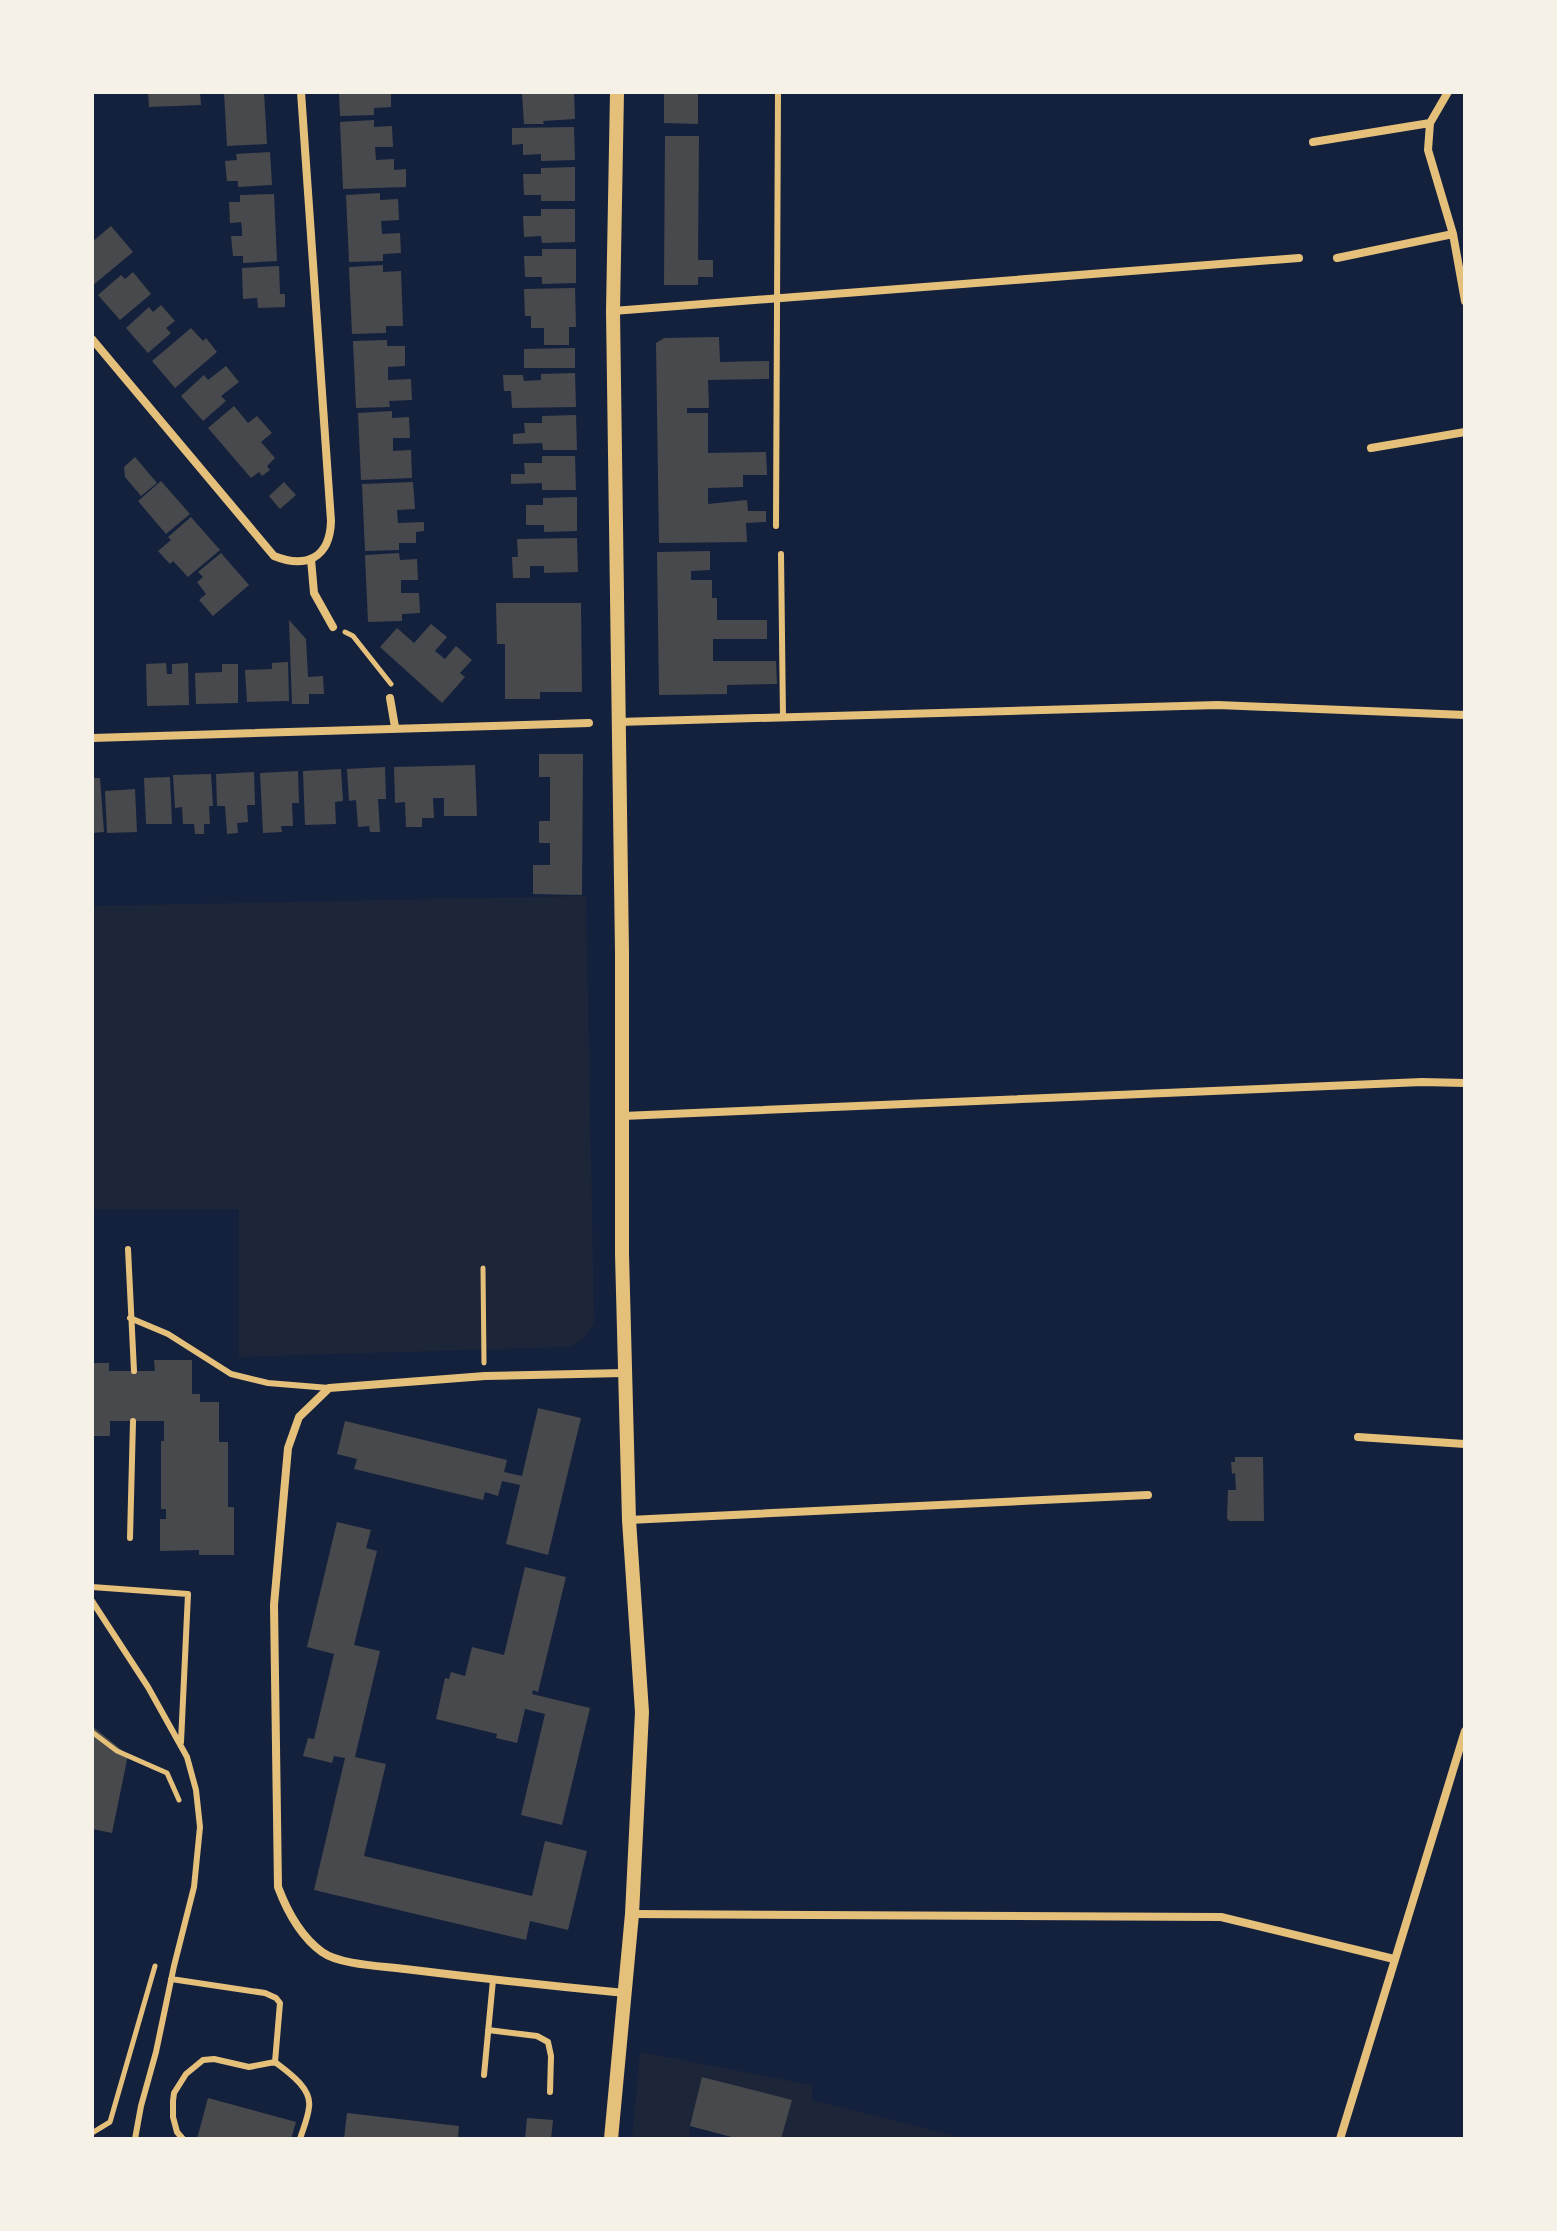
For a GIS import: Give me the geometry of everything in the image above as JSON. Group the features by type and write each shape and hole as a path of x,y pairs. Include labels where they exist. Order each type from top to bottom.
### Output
{"street":[{"path":"92,339 274,556 287,562 311,559 325,547 331,535 331,521 301,92"},
{"path":"611,2139 632,1914 642,1712 629,1520 622,1254 613,311 617,92"},
{"path":"1448,92 1430,123 1428,150 1453,234 1465,301"},
{"path":"1313,142 1430,123"},
{"path":"1337,258 1453,234"},
{"path":"613,311 1299,258"},
{"path":"1371,448 1465,432"},
{"path":"311,559 314,593 333,627"},
{"path":"391,701 395,727"},
{"path":"617,722 1218,705 1465,715"},
{"path":"92,738 589,723"},
{"path":"623,1116 1406,1082 1465,1083"},
{"path":"624,1373 485,1376 329,1388 299,1417 288,1448 274,1605 278,1887 292,1918 324,1954 350,1961 493,1980 625,1993"},
{"path":"1358,1437 1465,1444"},
{"path":"629,1520 1148,1495"},
{"path":"1340,2139 1465,1731"},
{"path":"632,1914 1221,1917 1394,1959"}],"lane":[{"path":"776,526 778,92"},
{"path":"781,554 783,718"},
{"path":"128,1249 134,1371"},
{"path":"130,1318 168,1334 231,1374 268,1383 329,1388"},
{"path":"130,1538 133,1421"},
{"path":"92,1587 188,1594 180,1744"},
{"path":"92,1601 148,1687 187,1757 196,1790 200,1827 194,1887 135,2139"},
{"path":"171,1979 265,1993 276,1998 280,2003 275,2062"},
{"path":"484,2075 493,1980"},
{"path":"488,2030 537,2036 548,2042 551,2056 550,2092"},
{"path":"183,2139 177,2132 173,2117 173,2101 174,2093 186,2074 203,2060 214,2059 249,2067 275,2062"},
{"path":"275,2062 298,2081 309,2097 310,2106 300,2139"}],"path":[{"path":"333,627 353,636 395,690 391,701"},
{"path":"483,1268 485,1376"},
{"path":"92,1732 117,1751 167,1773 182,1807"},
{"path":"92,2133 110,2122 158,1954"}],"shaded area":[{"path":"586,896 594,1322 576,1344 565,1347 239,1357 239,1209 92,1209 92,906"},
{"path":"640,2052 812,2085 812,2100 959,2137 781,2139 791,2100 703,2077 689,2139 632,2139"}],"building":[{"path":"148,92 200,92 201,105 149,107"},
{"path":"224,92 264,92 267,144 227,146"},
{"path":"339,92 391,92 391,107 374,108 374,115 340,116"},
{"path":"574,92 575,119 524,124 522,94"},
{"path":"664,92 698,92 698,124 664,123"},
{"path":"374,120 374,127 392,126 393,147 375,147 376,160 394,159 394,170 406,169 406,187 343,189 340,122"},
{"path":"574,127 575,160 541,161 541,154 523,155 523,144 512,145 512,128"},
{"path":"665,136 699,136 698,260 713,260 713,277 698,277 698,285 664,285"},
{"path":"270,152 272,185 238,187 238,181 227,181 225,161 237,160 236,154"},
{"path":"575,167 575,201 541,201 541,195 524,195 523,174 541,174 541,168"},
{"path":"380,193 380,200 398,199 399,220 381,221 382,234 400,233 401,253 383,254 383,261 349,262 346,195"},
{"path":"274,194 277,261 243,263 243,256 233,256 231,236 242,236 242,229 241,222 230,223 229,202 240,202 240,195"},
{"path":"541,209 575,209 575,242 542,243 541,236 524,237 523,216 541,216"},
{"path":"111,226 133,252 92,286 92,242"},
{"path":"542,249 576,249 576,283 542,284 542,277 525,277 524,256 542,256"},
{"path":"383,265 383,272 401,271 403,326 386,326 386,333 352,334 349,267"},
{"path":"279,266 280,294 285,294 285,307 258,308 257,298 243,299 242,268"},
{"path":"133,272 151,294 120,320 98,295 121,275 125,279"},
{"path":"575,288 576,327 569,327 569,345 544,345 544,328 531,328 531,316 525,316 524,289"},
{"path":"161,305 175,321 166,328 171,333 148,353 126,328 149,307 153,312"},
{"path":"191,328 203,341 206,338 217,352 175,388 152,361"},
{"path":"719,337 720,362 769,361 769,379 708,380 709,408 687,408 687,413 708,413 708,453 766,452 767,475 743,475 743,487 708,488 708,504 747,500 748,511 766,511 766,522 746,523 747,542 659,543 656,343 664,338"},
{"path":"387,340 387,346 405,346 405,366 388,367 388,380 411,379 412,400 389,401 390,407 356,408 353,341"},
{"path":"575,348 575,368 524,368 524,349"},
{"path":"226,366 239,382 221,396 226,401 203,421 181,396 204,375 208,380"},
{"path":"575,373 576,407 512,408 511,391 504,391 503,375 523,375 524,381 541,380 541,374"},
{"path":"234,406 248,423 257,416 272,433 261,442 275,458 267,466 270,470 262,476 259,472 251,478 208,428"},
{"path":"392,411 392,418 409,417 410,438 393,438 393,451 411,450 412,478 361,480 358,413"},
{"path":"576,415 577,450 543,450 542,443 513,444 513,434 525,433 524,423 542,423 542,416"},
{"path":"542,456 575,456 576,490 542,490 542,483 511,484 511,474 525,474 524,463 542,463"},
{"path":"135,457 157,483 141,496 125,477 124,467"},
{"path":"161,481 190,514 166,534 138,501"},
{"path":"284,482 296,495 280,509 269,496"},
{"path":"413,482 415,509 397,510 398,523 424,522 424,531 416,532 416,543 399,543 399,550 365,551 362,484"},
{"path":"577,497 577,531 544,532 544,525 526,525 526,505 543,505 543,498"},
{"path":"191,517 220,550 188,577 158,551 171,540 168,537"},
{"path":"577,538 578,572 544,573 544,566 530,566 530,578 513,578 512,557 518,557 517,539"},
{"path":"710,551 710,570 691,571 691,580 712,580 712,598 717,598 717,620 767,620 767,639 713,639 713,661 776,661 777,684 727,685 727,694 659,695 657,552"},
{"path":"221,553 249,585 213,616 199,600 206,594 197,582 203,577 198,572"},
{"path":"399,553 400,560 417,559 418,580 401,580 401,593 419,593 420,613 402,614 402,621 368,622 365,555"},
{"path":"496,603 581,603 582,692 540,692 540,699 505,699 505,644 497,644"},
{"path":"289,620 306,639 308,677 323,676 324,694 309,694 309,704 292,704"},
{"path":"431,624 447,637 435,651 445,659 456,646 472,660 460,673 465,677 442,703 380,647 397,628 414,643"},
{"path":"288,662 289,701 247,702 245,670 272,669 272,663"},
{"path":"166,663 167,674 172,674 172,664 188,663 189,705 147,706 146,664"},
{"path":"222,664 238,664 238,703 196,704 195,673 222,672"},
{"path":"539,754 583,754 582,895 533,894 533,865 550,865 550,843 539,843 539,821 550,821 550,777 539,777"},
{"path":"475,765 477,816 444,816 444,798 433,798 434,818 422,818 422,827 406,827 405,802 395,803 394,767"},
{"path":"385,767 386,799 378,799 380,832 370,832 369,826 358,827 356,800 349,801 347,769"},
{"path":"341,769 343,801 335,802 336,824 305,825 303,771"},
{"path":"298,771 299,803 292,803 293,826 281,826 282,832 263,833 260,773"},
{"path":"254,772 255,805 247,805 248,822 237,823 238,833 227,834 225,806 217,806 216,774"},
{"path":"211,774 213,806 209,806 210,824 204,824 204,834 195,834 194,824 183,824 182,807 175,808 173,775"},
{"path":"170,777 172,824 146,824 144,778"},
{"path":"92,778 100,778 104,832 92,833"},
{"path":"135,789 137,832 107,833 105,791"},
{"path":"154,1360 192,1360 192,1394 200,1394 200,1402 219,1402 219,1442 228,1442 228,1507 234,1507 234,1555 199,1555 199,1550 160,1551 160,1519 166,1519 166,1509 161,1509 164,1421 110,1421 110,1436 92,1436 92,1363 109,1363 109,1371 155,1371"},
{"path":"538,1408 581,1418 548,1555 506,1544 520,1485 502,1481 498,1496 485,1492 483,1500 354,1469 357,1459 337,1454 345,1421 507,1460 504,1472 522,1476"},
{"path":"1235,1457 1263,1457 1264,1521 1229,1521 1227,1518 1228,1490 1236,1490 1231,1462 1235,1462"},
{"path":"337,1522 371,1530 366,1548 377,1551 354,1645 380,1651 355,1757 386,1764 364,1856 532,1896 545,1841 587,1851 568,1930 530,1921 526,1940 314,1890 345,1758 334,1756 332,1763 303,1756 308,1738 314,1739 334,1654 307,1647"},
{"path":"525,1567 566,1577 538,1692 533,1690 532,1694 590,1708 562,1825 521,1815 545,1714 525,1709 517,1743 496,1738 497,1734 436,1719 445,1678 449,1679 451,1672 465,1676 472,1647 504,1655"},
{"path":"92,1726 128,1755 112,1833 92,1829"},
{"path":"702,2077 792,2100 781,2139 739,2139 690,2126"},
{"path":"208,2098 296,2122 291,2139 197,2139"},
{"path":"347,2113 459,2126 458,2139 344,2139"},
{"path":"527,2118 553,2120 551,2139 525,2139"}]}
